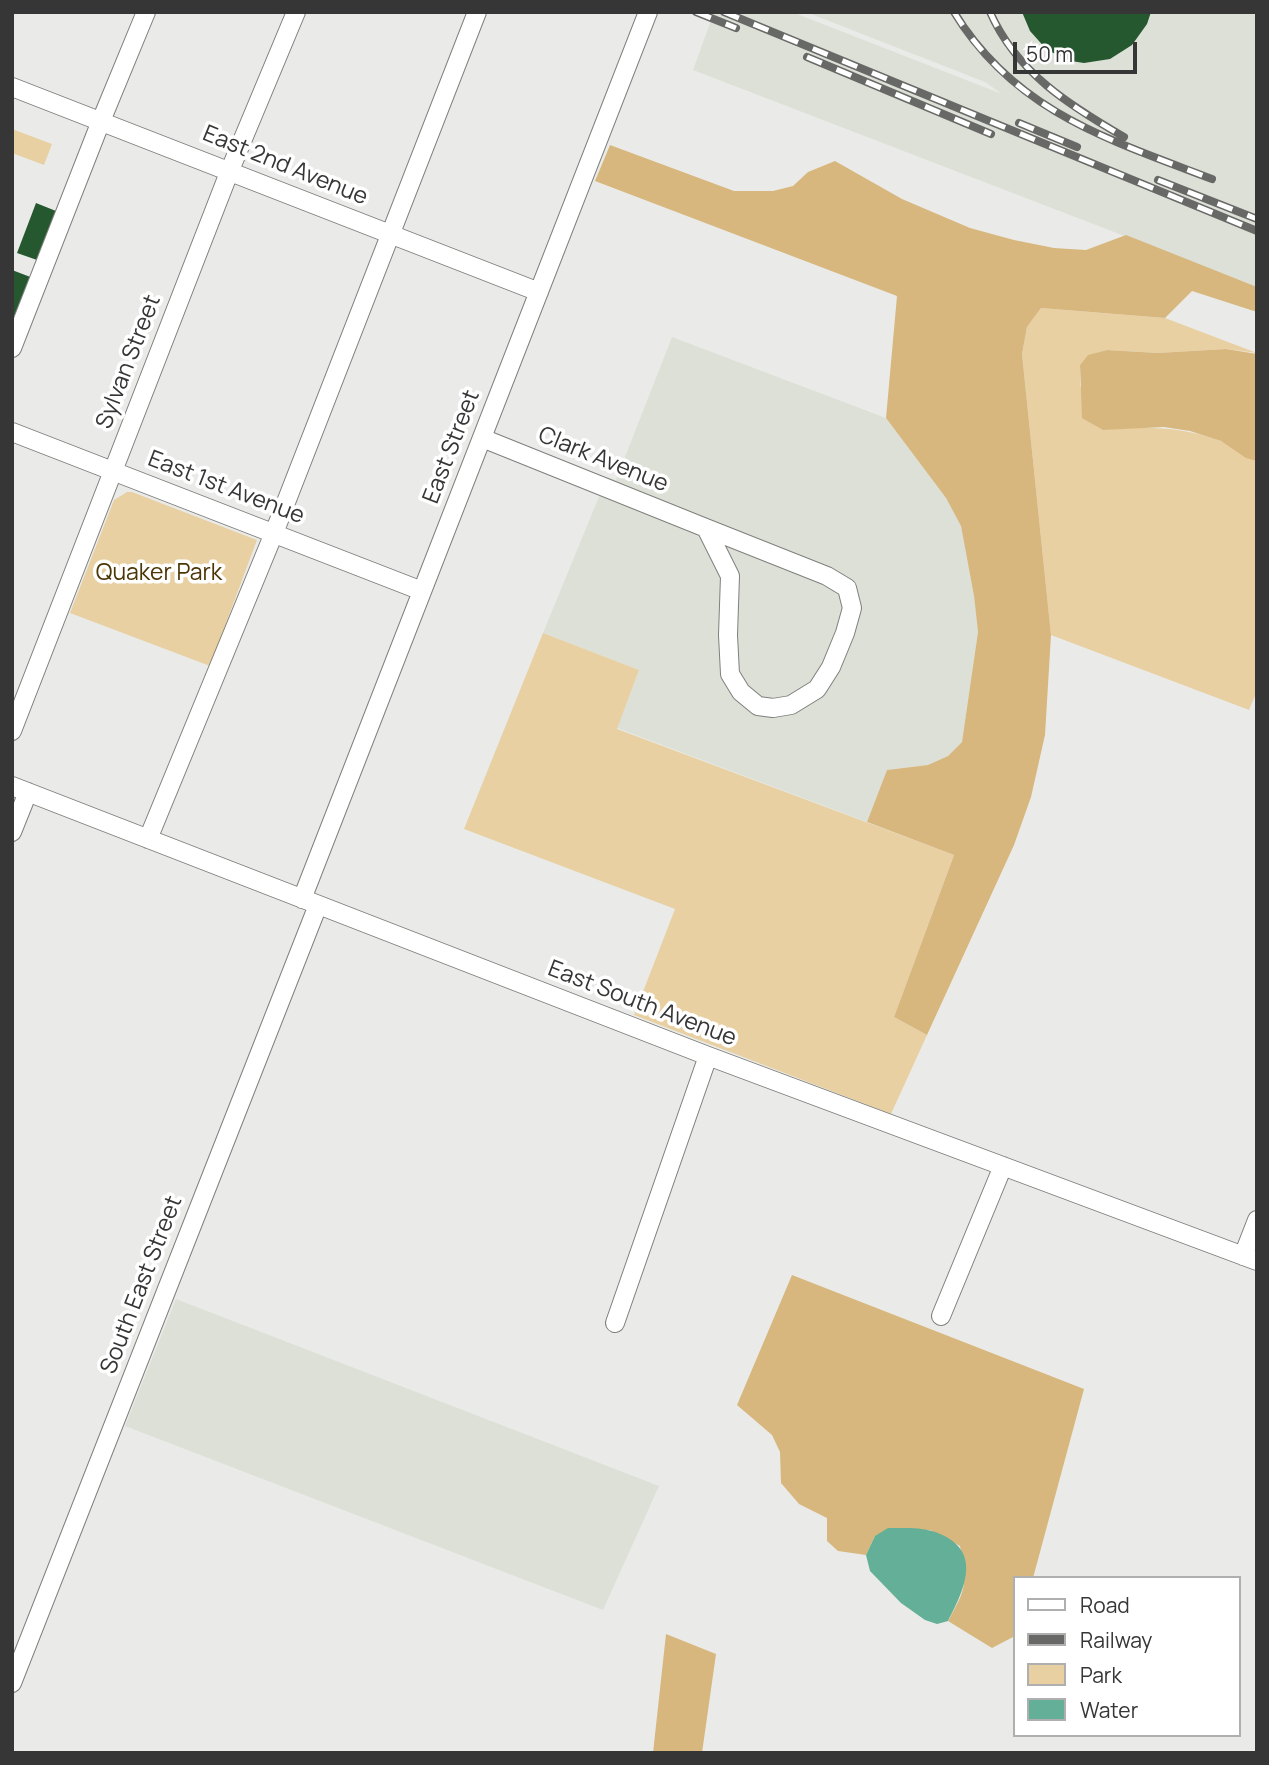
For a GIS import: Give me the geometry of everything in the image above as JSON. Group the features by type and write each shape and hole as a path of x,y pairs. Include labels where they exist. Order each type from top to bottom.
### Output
{"street":[{"path":"12,348 146,12"},
{"name":"Sylvan Street","path":"12,731 230,170 296,12"},
{"path":"148,839 274,533 477,12"},
{"name":"East Street","path":"310,902 422,591 648,12"},
{"name":"East 2nd Avenue","path":"12,87 539,292"},
{"name":"East 1st Avenue","path":"12,432 422,591"},
{"name":"Clark Avenue","path":"482,438 827,576 847,589 852,608 831,667 817,689 791,705 773,708 758,706 741,692 730,674 730,576 706,528"},
{"path":"12,832 20,789"},
{"name":"East South Avenue","path":"20,789 708,1056 1250,1258"},
{"name":"South East Street","path":"12,1684 310,902"},
{"path":"615,1323 708,1056"},
{"path":"941,1316 1003,1166"},
{"path":"1250,1258 1257,1220"}],"shaded area":[{"path":"714,12 792,12 1002,94 985,82 806,12 1257,12 1257,287 693,70"},
{"path":"610,145 734,191 773,191 793,186 808,172 835,161 902,199 970,228 1054,248 1086,250 1126,235 1257,287 1257,312 1192,291 1165,318 1041,308 1027,327 1022,354 1051,635 1045,735 1031,797 1014,845 927,1035 894,1017 954,855 867,822 887,770 928,765 948,756 962,742 978,632 961,526 946,498 886,418 897,296 595,181"},
{"path":"672,337 886,418 946,498 961,526 978,632 962,742 948,756 928,765 887,770 867,822 617,728 639,670 543,633 607,477 616,480"},
{"path":"1226,349 1257,354 1257,461 1246,458 1221,441 1190,431 1164,427 1103,430 1082,418 1080,365 1088,355 1107,350 1158,353"},
{"path":"792,1275 1084,1389 1034,1576 1014,1576 1014,1637 992,1648 948,1621 964,1585 960,1546 930,1530 875,1536 866,1555 838,1551 827,1541 827,1518 799,1504 781,1483 780,1452 772,1435 737,1405"},
{"path":"176,1299 659,1486 603,1610 125,1426"},
{"path":"666,1634 716,1654 702,1753 653,1753"}],"green space":[{"path":"12,129 52,144 44,165 12,153"},
{"path":"1041,308 1165,318 1257,353 1226,349 1158,353 1107,350 1089,355 1080,365 1080,386 1103,430 1147,428 1190,432 1223,442 1257,461 1257,691 1249,710 1051,635 1022,354 1027,327"},
{"name":"Quaker Park","path":"127,492 257,540 210,666 70,613 114,500"},
{"path":"543,633 639,670 617,729 954,855 894,1017 927,1035 891,1114 634,1015 675,909 464,829"}],"water":[{"path":"888,1528 932,1531 948,1538 959,1547 966,1568 965,1581 948,1621 937,1624 925,1620 901,1603 870,1571 866,1555 875,1536"}],"building":[{"path":"1022,12 1151,12 1147,24 1132,45 1110,59 1084,63 1071,61 1047,50 1030,31"},
{"path":"36,203 56,211 37,260 17,253"},
{"path":"12,270 33,278 12,331"}],"railway":[{"path":"696,12 736,28"},
{"path":"724,12 1257,231"},
{"path":"954,12 978,46 1006,75 1036,99 1068,118 1137,151 1212,179"},
{"path":"990,12 1015,53 1046,85 1084,113 1124,137"},
{"path":"807,57 991,134"},
{"path":"1019,123 1077,147"},
{"path":"1158,180 1257,219"}]}
